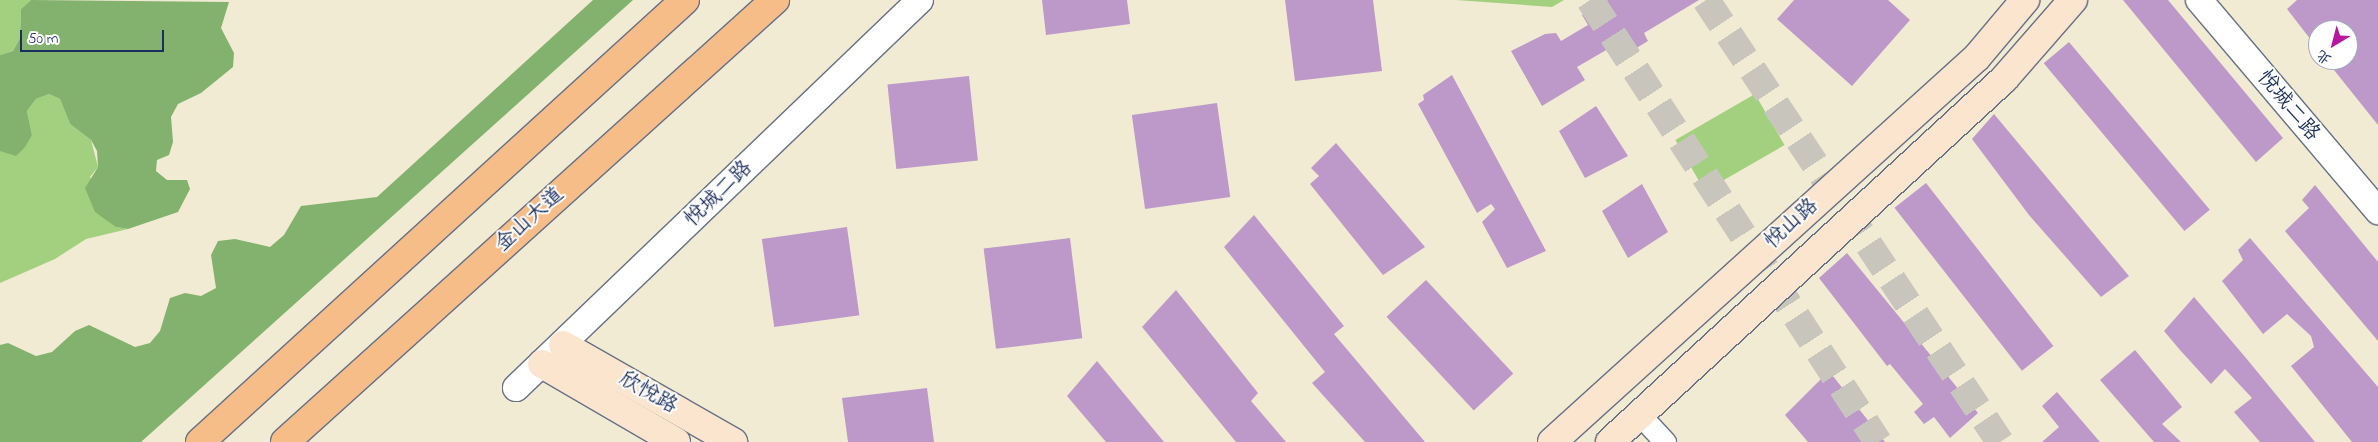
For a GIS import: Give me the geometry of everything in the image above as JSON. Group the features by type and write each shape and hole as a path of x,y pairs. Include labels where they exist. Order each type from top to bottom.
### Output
{"highway":[{"path":"200,442 685,0"},
{"name":"金山大道","path":"285,442 775,0"}],"main road":[{"name":"悦山路","path":"1552,442 1977,57 2025,0"},
{"name":"悦山路","path":"1610,442 2004,79 2073,0"},
{"name":"欣悦路","path":"563,345 733,442"},
{"name":"欣悦路","path":"542,364 676,442"}],"street":[{"name":"悦城二路","path":"516,388 563,345 920,0"},
{"name":"悦城二路","path":"2199,0 2378,211"},
{"path":"1640,415 1665,442"}],"green space":[{"path":"0,0 31,0 21,9 20,38 13,51 0,55"},
{"path":"31,0 229,2 221,28 234,53 233,67 201,93 178,104 171,117 173,142 169,155 157,160 156,171 167,180 187,180 190,189 178,212 128,229 116,227 95,212 85,188 98,167 97,151 91,140 70,124 60,99 49,94 36,99 27,111 32,135 25,147 16,156 0,151 0,55 13,51 20,38 21,9"},
{"path":"593,0 633,0 141,442 0,442 0,345 8,343 36,356 52,352 75,331 89,325 135,347 150,343 160,331 170,298 185,293 201,296 216,288 211,255 218,241 235,239 270,247 284,235 301,206 377,197"},
{"path":"1456,0 1564,0 1552,7"},
{"path":"49,94 60,99 70,124 91,140 98,167 90,177 116,227 128,229 86,239 55,259 0,283 0,151 32,135 27,111 36,99"},
{"path":"1755,94 1784,145 1705,191 1675,140"}],"building":[{"path":"1042,0 1127,0 1130,24 1046,35"},
{"path":"1285,0 1373,0 1382,71 1295,81"},
{"path":"1608,0 1699,0 1644,33 1648,41 1615,61 1608,49 1577,67 1585,80 1542,106 1511,51 1545,34 1556,33 1561,41 1588,25 1582,15"},
{"path":"1794,0 1888,0 1910,20 1852,86 1777,19"},
{"path":"2123,0 2168,0 2283,138 2256,162"},
{"path":"2297,0 2378,0 2378,125 2334,70 2358,70 2358,20 2308,20 2308,36 2287,9"},
{"path":"2069,42 2210,210 2184,231 2044,63"},
{"path":"1452,75 1546,251 1507,268 1482,222 1495,209 1491,204 1477,213 1418,104 1424,100 1423,95"},
{"path":"969,76 978,161 896,169 887,85"},
{"path":"1217,103 1230,197 1145,209 1132,115"},
{"path":"1596,106 1628,156 1585,178 1559,131"},
{"path":"1994,114 2129,276 2101,297 2029,215 1972,139"},
{"path":"1336,143 1425,247 1383,275 1310,184 1319,176 1311,168"},
{"path":"1926,183 2053,346 2022,371 1894,208"},
{"path":"1642,184 1668,232 1628,258 1602,211"},
{"path":"2315,185 2378,262 2378,341 2285,231 2309,208 2302,200"},
{"path":"1254,215 1344,326 1334,334 1425,442 1365,442 1312,383 1325,372 1224,247"},
{"path":"847,227 859,315 774,327 762,239"},
{"path":"1070,238 1082,338 996,349 984,249"},
{"path":"2250,238 2378,387 2378,442 2352,442 2291,366 2314,347 2311,336 2287,314 2263,334 2222,281 2243,260 2238,250"},
{"path":"1847,253 1978,413 1950,438 1934,417 1924,424 1914,412 1923,404 1890,364 1887,366 1819,278"},
{"path":"1426,280 1513,374 1474,410 1387,317"},
{"path":"1176,290 1258,393 1251,401 1286,442 1236,442 1142,327"},
{"path":"2194,297 2315,442 2260,442 2234,412 2252,398 2225,369 2211,384 2164,331"},
{"path":"2135,350 2182,407 2162,424 2181,442 2154,442 2100,380"},
{"path":"1097,361 1164,442 1106,442 1067,396"},
{"path":"1829,371 1885,442 1808,442 1785,415"},
{"path":"927,388 934,442 848,442 842,398"},
{"path":"2057,392 2100,442 2042,442 2059,427 2042,406"}],"tunnel":[{"path":"1590,0 1878,442"},
{"path":"1706,0 2000,442"}]}
